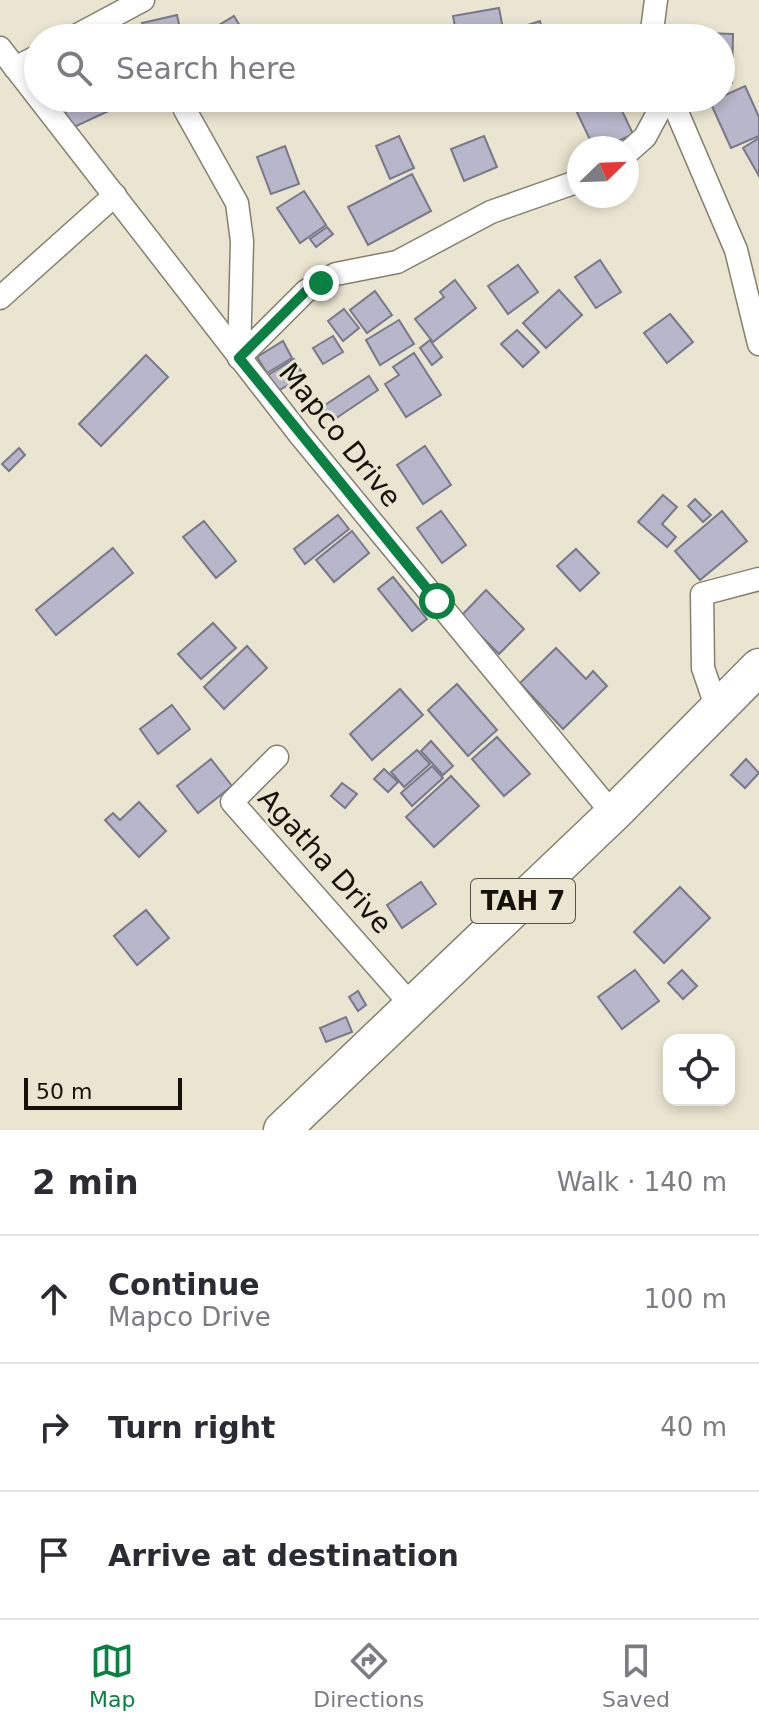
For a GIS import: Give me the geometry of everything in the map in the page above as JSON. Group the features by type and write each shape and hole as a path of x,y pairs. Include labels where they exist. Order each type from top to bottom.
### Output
{"highway":[{"name":"TAH 7","path":"282,1130 414,1008 759,667"}],"street":[{"path":"98,24 143,0"},
{"path":"653,24 656,0"},
{"name":"Mapco Drive","path":"0,48 24,79"},
{"path":"15,68 24,63"},
{"name":"Mapco Drive","path":"50,112 239,358 613,814"},
{"path":"186,112 237,203 242,241 239,358"},
{"path":"639,142 660,112"},
{"path":"674,112 736,250 759,344"},
{"path":"239,358 306,291 336,274 397,262 491,212 567,185"},
{"path":"0,298 115,195"},
{"path":"717,709 703,668 702,594 759,579"},
{"name":"Agatha Drive","path":"277,757 232,802 414,1008"}],"building":[{"path":"499,8 502,24 454,24 453,16"},
{"path":"177,15 179,24 142,24"},
{"path":"234,16 239,24 221,24"},
{"path":"745,86 759,117 759,136 731,148 715,112 735,112 735,91"},
{"path":"65,112 106,112 72,128"},
{"path":"577,112 623,112 633,134 588,136"},
{"path":"399,136 414,168 390,179 376,146"},
{"path":"484,136 497,167 464,181 451,149"},
{"path":"759,138 759,176 743,148"},
{"path":"285,146 299,184 271,194 257,157"},
{"path":"412,174 431,211 368,245 348,207"},
{"path":"304,191 326,225 300,243 277,208"},
{"path":"327,227 333,234 316,247 310,239"},
{"path":"600,260 621,292 596,308 575,277"},
{"path":"518,265 538,292 508,314 488,286"},
{"path":"455,280 476,308 433,342 415,319 444,297 440,292"},
{"path":"559,290 582,315 546,348 523,323"},
{"path":"375,291 392,315 367,333 350,310"},
{"path":"344,309 359,328 343,341 328,321"},
{"path":"670,314 693,342 667,363 644,333"},
{"path":"399,320 414,344 380,365 366,340"},
{"path":"517,330 539,352 523,367 501,344"},
{"path":"333,336 343,352 323,364 313,348"},
{"path":"430,340 442,357 432,365 420,348"},
{"path":"283,341 292,358 267,373 257,357"},
{"path":"414,353 441,395 406,417 385,384 399,375 393,367"},
{"path":"146,355 168,377 101,446 79,424"},
{"path":"294,359 304,376 278,391 268,375"},
{"path":"369,376 378,390 332,421 322,407"},
{"path":"425,446 451,485 423,504 397,465"},
{"path":"19,448 25,455 9,471 2,464"},
{"path":"663,495 677,507 662,524 676,537 667,547 638,522"},
{"path":"695,499 711,515 703,522 688,506"},
{"path":"441,511 466,545 442,563 417,528"},
{"path":"722,511 747,541 700,580 675,551"},
{"path":"338,515 349,529 305,564 294,549"},
{"path":"204,521 236,561 216,578 183,537"},
{"path":"352,531 369,553 334,582 316,560"},
{"path":"113,548 133,573 56,635 36,610"},
{"path":"576,549 599,573 580,591 557,566"},
{"path":"393,577 427,619 412,631 378,589"},
{"path":"486,590 524,629 499,654 461,616"},
{"path":"213,623 236,648 201,679 178,654"},
{"path":"247,646 267,668 224,709 204,687"},
{"path":"556,648 586,679 593,671 607,686 563,729 520,683"},
{"path":"457,684 497,730 468,756 428,710"},
{"path":"400,689 423,715 372,760 350,734"},
{"path":"172,705 190,729 158,754 140,729"},
{"path":"497,737 530,774 504,796 472,759"},
{"path":"431,741 453,766 443,775 421,751"},
{"path":"417,750 430,764 404,787 391,772"},
{"path":"211,759 232,786 198,813 177,786"},
{"path":"746,759 759,773 745,788 731,775"},
{"path":"432,766 443,778 412,806 401,793"},
{"path":"384,769 398,782 388,792 374,779"},
{"path":"451,776 479,806 434,847 406,817"},
{"path":"342,783 357,794 345,808 331,796"},
{"path":"139,802 166,831 139,857 105,820 113,813 120,820"},
{"path":"421,882 436,904 402,928 387,905"},
{"path":"680,887 710,918 664,963 634,932"},
{"path":"146,910 169,938 137,965 114,936"},
{"path":"635,970 659,1001 622,1029 598,997"},
{"path":"682,970 697,986 683,999 668,983"},
{"path":"358,991 366,1005 358,1011 349,997"},
{"path":"346,1017 352,1032 326,1042 320,1028"}],"route":[{"path":"321,283 306,291 239,358 437,601"}]}
